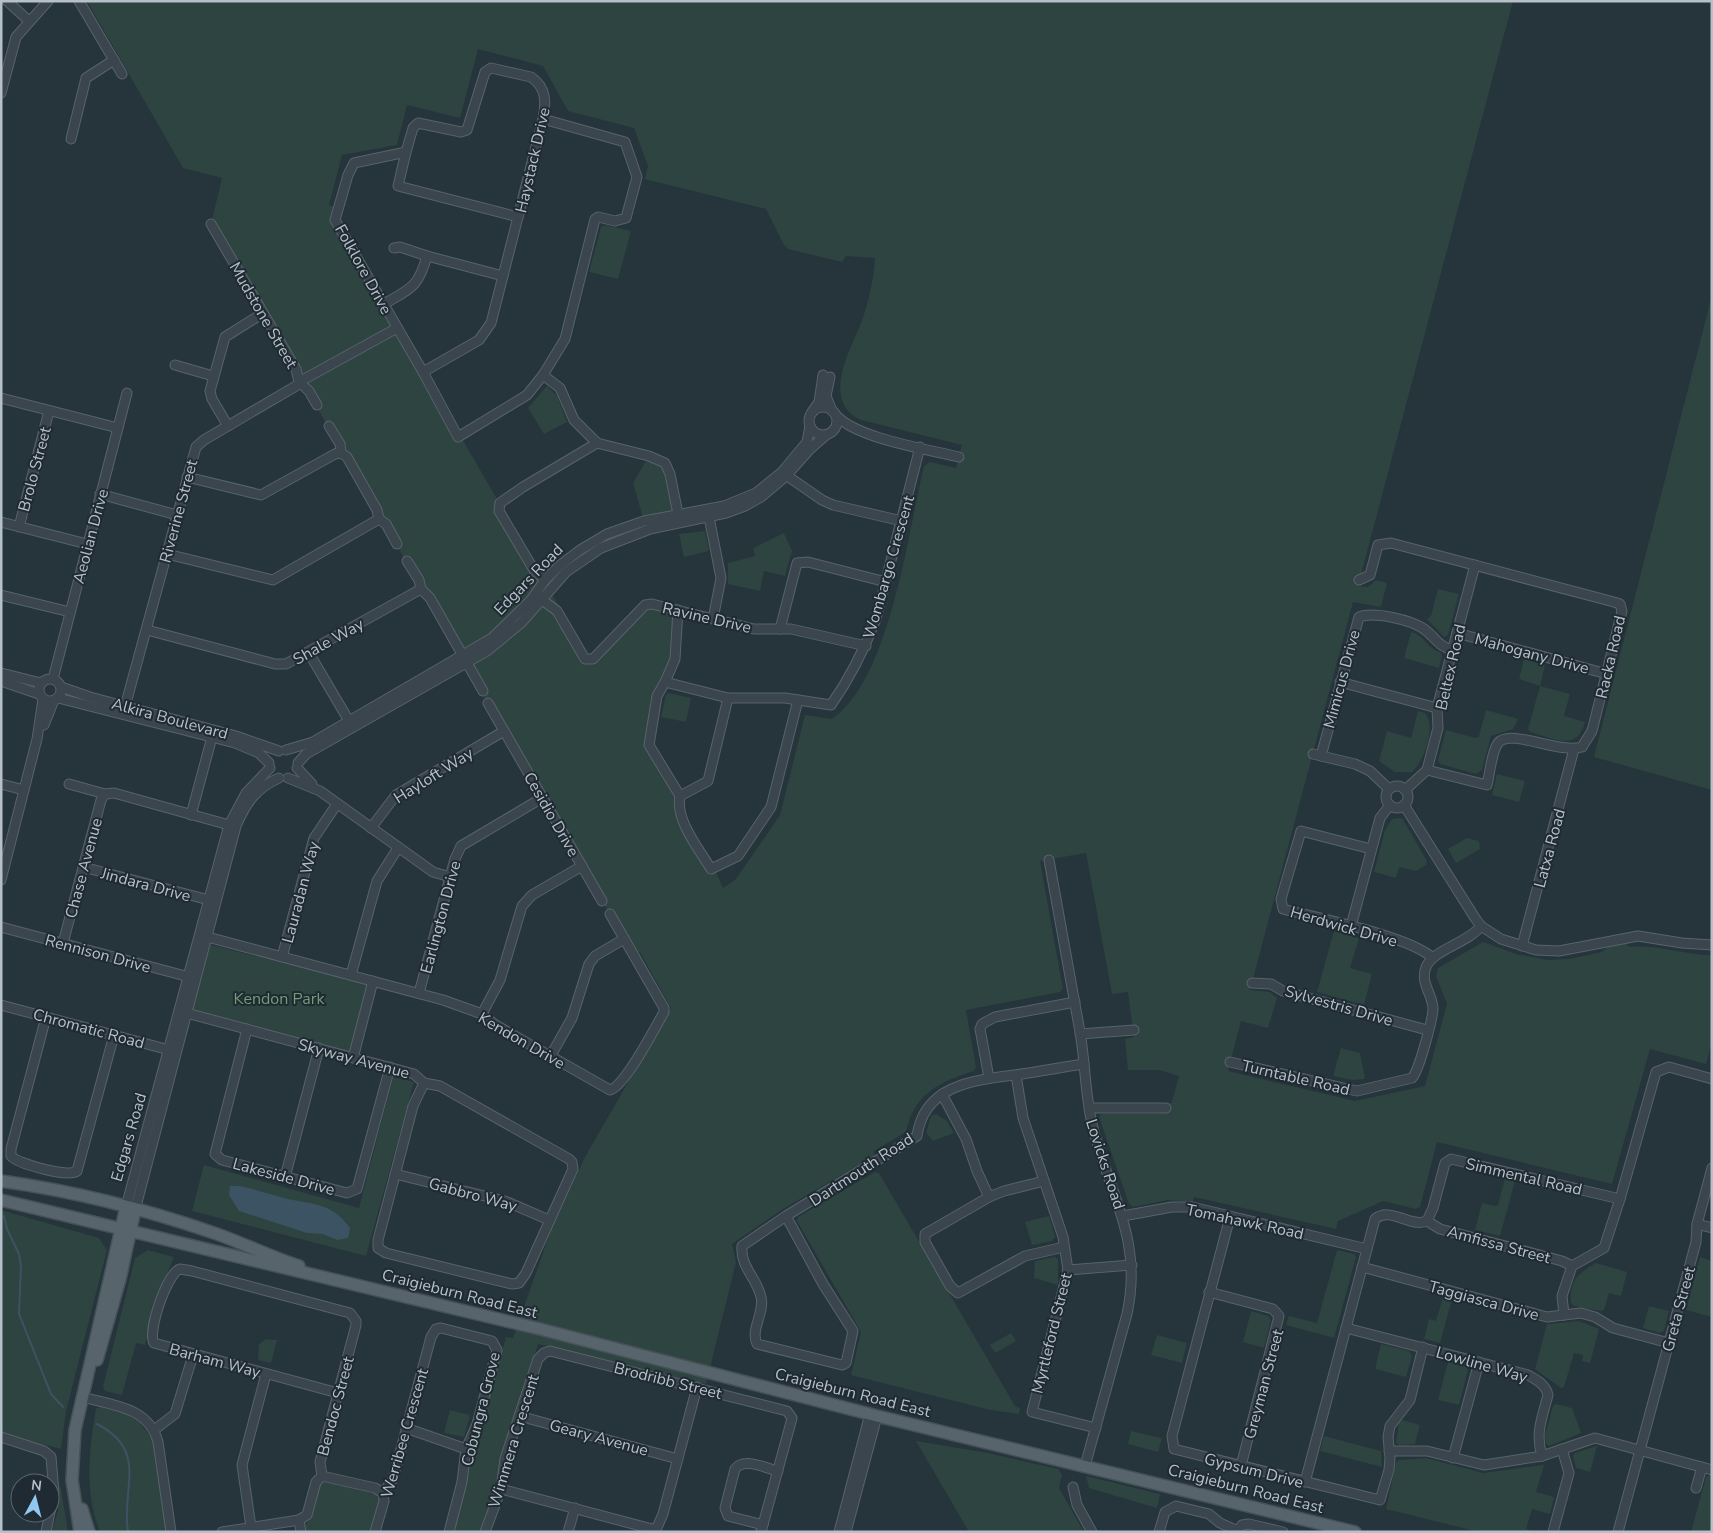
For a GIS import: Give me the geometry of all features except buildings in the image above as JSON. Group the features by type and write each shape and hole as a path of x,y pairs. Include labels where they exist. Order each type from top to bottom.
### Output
{"main road":[{"name":"Craigieburn Road East","path":"1,1181 61,1191 131,1208 218,1234 343,1282"},
{"name":"Craigieburn Road East","path":"1,1200 647,1356 874,1414 1355,1532"},
{"name":"Edgars Road","path":"80,1532 73,1497 72,1470 75,1430 131,1208"},
{"name":"Edgars Road","path":"84,1397 77,1467 82,1508 89,1532"}],"street":[{"path":"8,1 29,21"},
{"path":"2,88 16,37 48,1"},
{"path":"79,1 122,74"},
{"path":"71,139 86,78 114,60"},
{"name":"Haystack Drive","path":"406,152 413,128 418,123 461,132 467,130 485,72 491,68 525,75 535,80 546,102 491,323 479,340 423,372"},
{"path":"543,119 625,142 637,177 626,218 615,221 598,217 595,219 564,339 543,375 560,388 574,420 597,443 649,456 665,463 670,474 678,514"},
{"path":"406,152 398,186 518,217"},
{"name":"Folklore Drive","path":"406,152 354,163 348,175 335,220 423,372 458,437 527,395 543,375"},
{"name":"Mudstone Street","path":"211,224 296,369 299,382 309,391 317,405"},
{"path":"394,248 400,247 503,276"},
{"path":"384,304 415,285 422,275 427,256"},
{"path":"228,426 211,395 214,376 227,334 263,313"},
{"name":"Riverine Street","path":"124,710 196,447 204,440 296,386 299,382 397,328"},
{"path":"175,365 214,376"},
{"path":"827,435 836,427 833,412 826,396 826,376 819,402 809,420 810,426 816,434 827,435 848,432 864,433"},
{"name":"Aeolian Drive","path":"53,679 127,394"},
{"path":"1,398 118,428"},
{"path":"812,412 823,407 833,412 844,424 864,433 959,457"},
{"name":"Brolo Street","path":"19,527 49,411"},
{"path":"329,426 340,444 341,453"},
{"name":"Edgars Road","path":"784,474 807,442 810,426"},
{"name":"Edgars Road","path":"464,658 487,651 509,635 566,572 600,548 650,529 708,513 745,506 761,497 827,435"},
{"path":"545,580 534,570 504,519 499,510 500,503 523,486 597,443"},
{"name":"Wombargo Crescent","path":"665,682 728,698 798,700 831,705 848,680 866,646 876,619 920,447"},
{"path":"187,477 261,495 335,454 341,453 347,457 377,510 379,519 386,524 397,544"},
{"path":"784,474 822,500 833,505 902,521"},
{"path":"100,494 177,515"},
{"path":"708,513 721,578 713,619"},
{"name":"Edgars Road","path":"298,765 306,754 351,724 464,658 492,638 512,621 531,600 545,580 580,550 607,534 644,520 678,514 708,513"},
{"path":"167,554 273,580 379,519"},
{"path":"1,522 87,544"},
{"name":"Racka Road","path":"1359,580 1370,575 1378,545 1385,543 1400,544 1620,604 1622,611 1590,736 1582,747 1574,749"},
{"path":"407,561 419,580 421,590 430,598 483,692"},
{"path":"780,628 797,564 808,562 886,582"},
{"name":"Beltex Road","path":"1427,770 1438,728 1437,708 1475,565"},
{"name":"Shale Way","path":"146,630 275,664 291,662 421,590"},
{"path":"1,595 70,612"},
{"name":"Ravine Drive","path":"542,599 557,611 585,659 593,659 645,605 652,604 754,629 791,629 866,646"},
{"path":"678,610 675,659 657,696 648,741 680,796 678,805 681,817 711,870 738,856 771,806 798,700"},
{"name":"Mimicus Drive","path":"1389,789 1370,771 1355,764 1317,755 1359,617 1367,614 1417,625 1425,630 1442,647 1452,650"},
{"name":"Mahogany Drive","path":"1457,633 1607,674"},
{"path":"309,652 351,724"},
{"path":"1,674 41,683 47,679 53,679 61,687 38,739 1,880"},
{"path":"1,681 41,696 56,699"},
{"path":"1340,682 1437,708"},
{"path":"38,739 41,683"},
{"name":"Alkira Boulevard","path":"61,687 124,710 254,750 269,766"},
{"path":"680,796 708,781 728,698"},
{"name":"Alkira Boulevard","path":"56,699 124,710 236,736 267,748 282,750"},
{"name":"Cesidio Drive","path":"482,1014 500,980 522,906 532,895 582,866 488,703"},
{"name":"Edgars Road","path":"282,750 313,742 351,724"},
{"name":"Hayloft Way","path":"371,828 396,795 504,731"},
{"path":"191,814 212,737"},
{"path":"1405,790 1427,770 1487,785 1497,744 1502,739 1519,738 1558,748 1574,749"},
{"name":"Latxa Road","path":"1522,946 1574,749"},
{"path":"320,791 284,778 269,766 271,756 282,750 294,754 298,765 320,791 432,872 450,877"},
{"path":"284,778 298,765"},
{"name":"Edgars Road","path":"203,936 209,900 229,824 246,792 269,766"},
{"name":"Edgars Road","path":"131,1208 203,936 233,835 241,815 255,792 284,778"},
{"path":"1,784 24,790"},
{"path":"69,784 229,824"},
{"path":"1399,786 1405,790 1408,797 1404,805 1398,808 1390,805 1386,797 1389,789 1399,786"},
{"name":"Chase Avenue","path":"63,943 101,800 105,794"},
{"name":"Earlington Drive","path":"419,993 450,877 461,846 542,798"},
{"name":"Lauradan Way","path":"282,957 314,838 337,804"},
{"path":"1351,926 1380,818 1390,805"},
{"path":"1404,805 1481,926 1501,939 1522,946 1559,951 1638,936 1682,944 1712,945"},
{"name":"Herdwick Drive","path":"1371,849 1301,831 1281,899 1284,910 1351,926 1420,948 1433,958"},
{"path":"351,975 376,881 398,848"},
{"name":"Lovicks Road","path":"1049,860 1075,1002 1093,1128 1123,1216 1132,1264 1128,1306 1085,1466"},
{"path":"582,866 602,901"},
{"name":"Jindara Drive","path":"83,867 209,900"},
{"name":"Kendon Drive","path":"203,936 419,993 482,1014 490,1022 610,1090 619,1084 664,1012 664,1008 610,914"},
{"path":"1433,958 1476,933 1481,926"},
{"name":"Rennison Drive","path":"1,927 192,978"},
{"path":"550,1057 572,1018 589,964 595,956 624,938"},
{"name":"Turntable Road","path":"1230,1062 1357,1090 1412,1078 1419,1063 1433,1008 1424,978 1426,969 1433,958"},
{"path":"353,1058 374,981"},
{"name":"Sylvestris Drive","path":"1252,983 1271,984 1283,991 1427,1030"},
{"path":"989,1078 980,1029 982,1024 996,1017 1075,1002"},
{"name":"Chromatic Road","path":"1,1005 172,1050"},
{"name":"Skyway Avenue","path":"183,1012 414,1074 424,1083 440,1086 569,1159 572,1169 549,1220"},
{"path":"46,1017 11,1148 11,1156 18,1161 67,1174 78,1171 114,1035"},
{"name":"Lakeside Drive","path":"246,1029 214,1154 222,1160 347,1193 357,1190 390,1068"},
{"path":"1080,1034 1134,1030"},
{"path":"285,1177 319,1048"},
{"name":"Dartmouth Road","path":"786,1216 823,1284 853,1331 846,1363 836,1365 756,1344 755,1334 762,1306 761,1296 744,1265 742,1246 786,1216 917,1136 918,1124 925,1109 942,1094 960,1085 989,1078 1084,1064"},
{"path":"1564,1315 1562,1296 1572,1266 1604,1248 1656,1072 1669,1068 1712,1079"},
{"name":"Myrtleford Street","path":"1016,1075 1023,1118 1044,1180 1064,1248 1068,1270 1032,1412 1096,1428"},
{"path":"424,1083 413,1106 377,1242 378,1248 383,1252 516,1284 523,1280 549,1220"},
{"path":"942,1094 966,1139 977,1171 990,1197"},
{"path":"1089,1108 1166,1108"},
{"name":"Simmental Road","path":"1426,1221 1433,1208 1445,1163 1451,1159 1620,1199"},
{"name":"Greta Street","path":"1618,1532 1696,1242 1697,1224 1712,1168"},
{"name":"Gabbro Way","path":"395,1174 505,1201 549,1220"},
{"path":"1044,1180 1004,1191 990,1197 925,1234 925,1242 954,1291 962,1293 1025,1256 1064,1248"},
{"name":"Tomahawk Road","path":"1123,1216 1172,1206 1192,1208 1366,1249"},
{"path":"1305,1482 1366,1249 1378,1217 1390,1215 1414,1222 1426,1221"},
{"name":"Gypsum Drive","path":"1230,1217 1209,1292 1172,1446 1178,1450 1380,1500 1389,1470 1388,1437 1390,1426 1410,1400 1424,1347"},
{"name":"Amfissa Street","path":"1426,1221 1440,1229 1562,1261 1572,1266"},
{"path":"1697,1224 1712,1228"},
{"path":"1068,1270 1132,1264"},
{"name":"Taggiasca Drive","path":"1362,1267 1548,1318 1581,1313 1607,1323 1614,1328 1669,1343"},
{"name":"Barham Way","path":"338,1393 157,1345 152,1339 164,1292 172,1272 180,1269 350,1313 355,1318 356,1325"},
{"name":"Greyman Street","path":"1209,1292 1273,1310 1279,1316 1241,1466"},
{"name":"Bendoc Street","path":"299,1520 307,1515 316,1482 322,1476 320,1462 356,1325"},
{"name":"Werribee Crescent","path":"376,1532 384,1501 383,1493 393,1480 432,1334 436,1329 441,1328 488,1339 496,1344"},
{"name":"Lowline Way","path":"1346,1328 1528,1375 1547,1390 1548,1395 1538,1433 1542,1456"},
{"name":"Cobungra Grove","path":"449,1532 462,1482 466,1449 477,1424 496,1355 496,1344"},
{"name":"Brodribb Street","path":"544,1353 555,1352 783,1409 790,1413 791,1422 778,1470"},
{"name":"Wimmera Crescent","path":"485,1532 501,1489 504,1459 538,1360 544,1353"},
{"path":"154,1430 175,1414 193,1355"},
{"path":"1453,1458 1479,1362"},
{"path":"251,1527 242,1464 266,1374"},
{"path":"501,1489 656,1531 663,1514 698,1387"},
{"path":"84,1397 135,1412 146,1420 154,1430 158,1442 171,1532"},
{"path":"839,1532 874,1414"},
{"path":"846,1532 874,1414"},
{"name":"Geary Avenue","path":"519,1416 678,1459"},
{"path":"406,1428 466,1449"},
{"path":"1,1437 44,1451 51,1457 54,1492 46,1532"},
{"path":"1389,1451 1427,1451 1484,1465 1542,1456 1595,1438 1712,1470"},
{"path":"1553,1532 1569,1473 1562,1449"},
{"path":"745,1462 778,1470 762,1528 728,1516 725,1508 735,1469 738,1465 745,1462"},
{"path":"1696,1488 1702,1467"},
{"path":"322,1476 375,1488 383,1493"},
{"path":"1073,1487 1077,1505 1092,1532"},
{"path":"1159,1532 1165,1512 1176,1506 1209,1514 1220,1523 1238,1531 1242,1525 1249,1524 1284,1532"},
{"path":"568,1532 574,1508"},
{"path":"222,1532 299,1520 301,1532"}],"green space":[{"path":"87,1 1513,1 1358,586 1368,587 1376,580 1387,583 1381,607 1353,602 1250,990 1270,992 1277,998 1268,1028 1241,1021 1228,1071 1355,1101 1425,1086 1447,1004 1436,976 1438,968 1483,942 1516,954 1548,960 1569,959 1602,952 1608,947 1625,943 1629,947 1650,947 1712,955 1712,1041 1706,1064 1650,1049 1612,1184 1437,1142 1420,1207 1415,1209 1383,1201 1338,1221 1336,1229 1194,1197 1193,1202 1168,1200 1133,1207 1129,1204 1099,1117 1102,1114 1161,1114 1172,1102 1179,1076 1159,1070 1128,1070 1125,1039 1134,1037 1128,992 1112,994 1086,853 1040,861 1063,989 1060,992 966,1010 976,1067 974,1071 939,1085 930,1091 915,1108 906,1132 874,1151 874,1156 783,1209 732,1244 736,1262 706,1384 538,1344 508,1439 482,1532 451,1532 506,1337 513,1338 551,1230 585,1157 671,1008 640,952 634,956 211,224 222,178 183,168","holes":["478,49 543,66 568,111 634,128 648,166 645,179 766,209 784,245 788,249 842,262 846,256 875,258 872,281 863,318 846,358 842,373 840,387 842,400 849,411 861,420 962,445 956,468 930,462 924,466 894,602 869,672 852,699 832,719 805,715 780,815 736,879 723,888 715,869 681,817 680,796 648,741 657,696 675,659 678,610 645,605 588,656 337,223 338,208 329,205 342,155 397,145 407,105 460,118"]},
{"path":"605,225 631,231 618,279 589,272 601,227"},
{"path":"1712,295 1712,790 1594,757"},
{"path":"547,386 557,396 567,422 544,434 528,408"},
{"path":"649,456 665,463 678,514 644,521 633,483"},
{"path":"705,531 709,551 684,557 679,534"},
{"path":"784,533 792,551 785,576 764,571 760,591 728,584 728,563 755,556 753,548"},
{"path":"1438,589 1459,594 1448,635 1444,637 1427,619 1431,616"},
{"path":"1411,632 1440,652 1442,656 1439,668 1404,658"},
{"path":"1524,659 1545,665 1540,686 1519,679"},
{"path":"1540,686 1570,694 1564,716 1585,722 1581,732 1576,737 1563,741 1530,732 1528,729"},
{"path":"666,694 691,698 686,722 661,717"},
{"path":"1486,710 1518,719 1513,729 1491,736 1482,770 1476,774 1440,764 1438,760 1446,730 1476,738 1479,736"},
{"path":"1418,711 1425,713 1430,726 1425,752 1412,772 1395,772 1379,761 1387,731 1411,738"},
{"path":"1497,774 1525,781 1519,802 1492,795"},
{"path":"1402,818 1427,861 1426,865 1416,871 1399,867 1396,878 1374,872 1385,830 1392,819"},
{"path":"1467,838 1479,841 1480,849 1456,863 1448,849"},
{"path":"1334,931 1354,934 1359,938 1350,968 1372,974 1364,1005 1317,992"},
{"name":"Kendon Park","path":"208,944 367,985 349,1053 190,1012"},
{"path":"1341,1048 1360,1053 1365,1079 1353,1080 1333,1076"},
{"path":"393,1077 414,1082 366,1256 192,1211 204,1165 359,1208"},
{"path":"936,1114 947,1121 954,1133 933,1141 926,1133 931,1116"},
{"path":"875,1172 879,1173 1015,1406 1020,1408 1019,1414 990,1410 851,1375 861,1332 797,1221 798,1217"},
{"path":"1505,1178 1515,1181 1500,1236 1475,1230 1482,1203 1498,1205"},
{"path":"1,1210 99,1238 107,1250 66,1411 61,1449 17,1438 1,1430 1,1350 3,1334 1,1320"},
{"path":"1049,1216 1055,1237 1052,1241 1032,1245 1025,1222"},
{"path":"148,1250 174,1257 157,1299 145,1345 136,1343 122,1395 105,1391 103,1387 135,1258"},
{"path":"1337,1250 1354,1254 1356,1257 1334,1338 1286,1325 1289,1316 1317,1323"},
{"path":"1055,1257 1058,1259 1058,1285 1034,1278 1035,1261"},
{"path":"1700,1257 1712,1261 1712,1317 1686,1310"},
{"path":"1596,1263 1627,1272 1621,1296 1609,1293 1604,1310 1601,1311 1574,1306 1571,1303 1573,1283 1584,1270"},
{"path":"1443,1297 1452,1299 1440,1343 1424,1339 1429,1319 1436,1321"},
{"path":"1649,1306 1669,1311 1664,1331 1660,1333 1643,1328"},
{"path":"1251,1311 1268,1316 1271,1321 1264,1348 1243,1342"},
{"path":"1579,1321 1599,1329 1590,1363 1582,1361 1583,1355 1574,1353 1564,1387 1561,1388 1535,1369 1547,1324"},
{"path":"1011,1333 1016,1341 995,1353 990,1345"},
{"path":"1157,1335 1187,1343 1182,1363 1151,1355"},
{"path":"266,1339 277,1340 271,1363 258,1360 259,1344"},
{"path":"1381,1344 1409,1351 1412,1356 1406,1377 1375,1369"},
{"path":"1448,1362 1466,1367 1468,1370 1459,1405 1438,1400"},
{"path":"1556,1404 1572,1408 1581,1433 1549,1446 1546,1444 1545,1435 1553,1406"},
{"path":"100,1407 126,1414 139,1422 153,1440 166,1532 100,1532 92,1502 89,1471 96,1409"},
{"path":"450,1410 470,1415 464,1437 444,1433"},
{"path":"1402,1420 1420,1425 1415,1444 1399,1445 1396,1443 1399,1423"},
{"path":"1131,1431 1162,1438 1158,1452 1128,1444"},
{"path":"1324,1436 1381,1451 1382,1467 1320,1451"},
{"path":"916,1441 988,1453 1058,1469 1062,1475 1059,1488 1084,1532 969,1532"},
{"path":"1597,1446 1590,1472 1576,1468 1573,1456 1575,1453"},
{"path":"1426,1458 1483,1473 1544,1465 1536,1492 1554,1497 1550,1514 1532,1509 1526,1529 1537,1532 1479,1532 1386,1509 1396,1463 1399,1460"},
{"path":"1712,1475 1712,1532 1691,1532 1706,1477"},
{"path":"1086,1476 1160,1494 1157,1508 1089,1488"},
{"path":"327,1481 375,1494 380,1501 371,1532 304,1532 303,1527 311,1519 319,1485"},
{"path":"60,1483 68,1532 52,1532 55,1523 60,1523"}],"water":[{"path":"230,1186 245,1187 330,1209 350,1228 348,1238 337,1240 323,1234 307,1233 239,1211 229,1195"}],"waterway":[{"path":"4,1216 7,1229 19,1254 21,1266 19,1314 51,1394 63,1407"},
{"path":"97,1424 113,1435 123,1446 128,1458 128,1532"}]}
